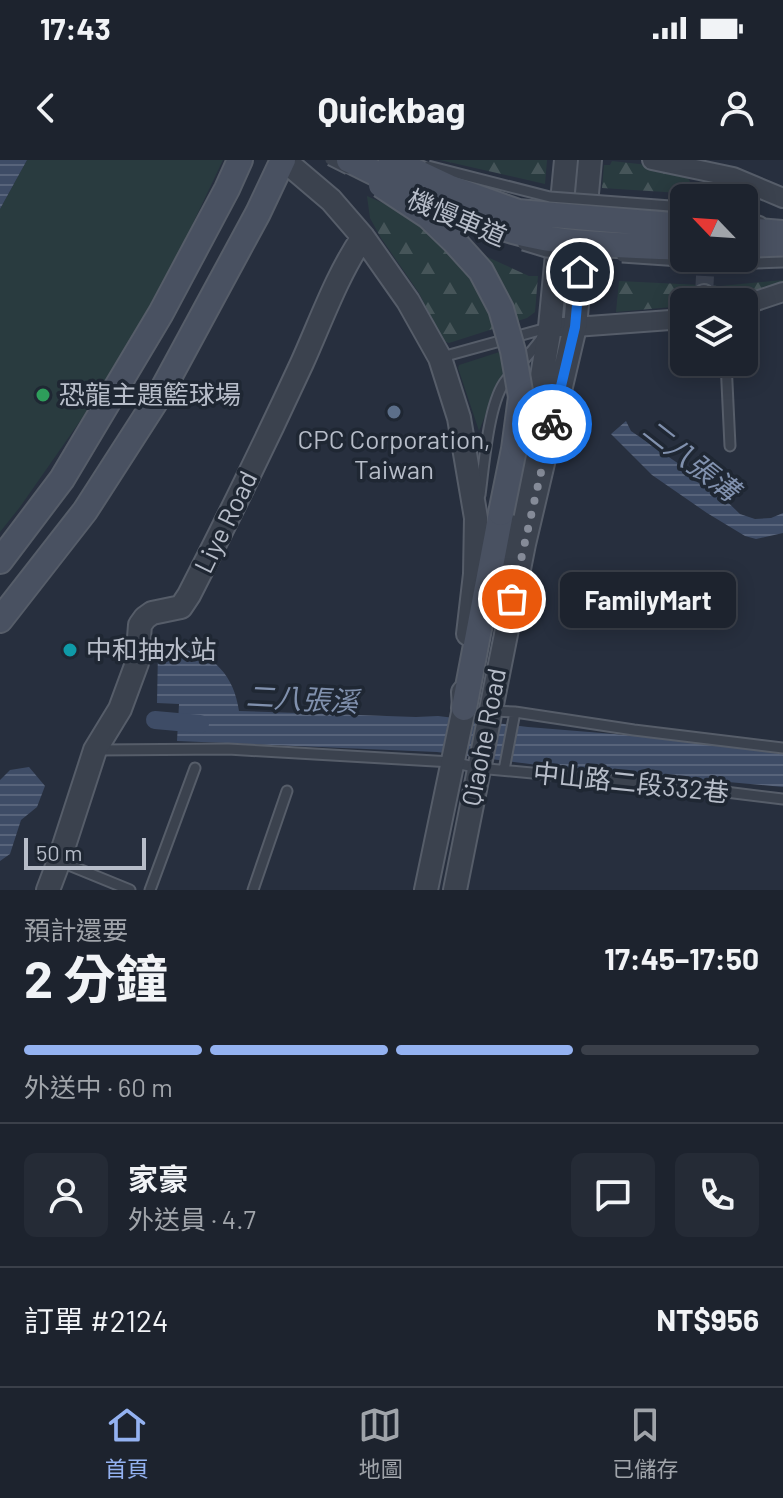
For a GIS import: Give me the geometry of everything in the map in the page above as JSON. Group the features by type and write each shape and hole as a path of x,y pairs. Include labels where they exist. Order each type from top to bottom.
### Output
{"main road":[{"path":"0,561 62,479 161,313 240,160"},
{"path":"0,620 85,511 159,396 258,213 283,160"},
{"path":"346,160 428,216 481,271 501,309 513,351 521,397 514,449 464,708"},
{"path":"346,160 442,205 514,232 569,242 670,247"},
{"path":"391,160 451,188 518,212 670,225"},
{"path":"758,230 783,231"},
{"path":"758,252 783,254"}],"street":[{"path":"283,160 331,200 363,237"},
{"name":"Qiaohe Road","path":"426,890 464,708 480,676 536,413 550,327 566,160"},
{"name":"Qiaohe Road","path":"455,890 524,544 575,327 590,160"},
{"path":"652,160 713,182 733,177 783,198"},
{"name":"Qiaohe Road","path":"363,237 408,301 440,358 459,418 476,518 475,574 463,674 464,708"},
{"name":"Liye Road","path":"48,890 95,750 120,709 137,663 140,625 152,613 181,607 189,595 296,376 348,258 363,237"},
{"path":"758,300 783,292"},
{"path":"550,327 670,320"}],"lane":[{"name":"機慢車道","path":"330,160 458,222 515,243 546,252 590,255"},
{"name":"機慢車道","path":"410,160 550,197 670,206"},
{"path":"758,221 783,231"},
{"path":"605,256 724,264 783,262"},
{"path":"440,358 550,327"},
{"name":"Qiaohe Road","path":"476,518 493,407 505,383 550,327"},
{"path":"727,376 730,446"},
{"name":"中山路二段332巷","path":"489,710 783,748"},
{"path":"504,770 515,712"},
{"name":"中山路二段332巷","path":"95,750 228,749 452,762 478,768 783,799"},
{"path":"150,890 195,768"},
{"path":"253,890 287,791"},
{"path":"59,861 130,890"}],"green space":[{"path":"27,160 223,160 160,293 92,404 0,532 0,209"},
{"path":"440,160 547,160 545,184"},
{"path":"612,161 666,167 685,172 691,184 670,184 670,192 602,188 604,165 610,165"},
{"path":"367,196 396,209 419,226 529,276 538,276 535,312 527,318 449,343 443,341 419,293 370,218"},
{"path":"783,280 783,286 758,295 758,288 670,288 670,307 616,312 619,281 721,286"},
{"path":"521,345 495,391 479,431 459,365"}],"water":[{"path":"0,160 27,160 0,209"},
{"path":"626,421 631,431 711,486 740,514 755,519 783,513 783,533 756,539 745,536 652,475 611,434"},
{"path":"179,649 202,655 220,668 232,687 239,711 438,716 663,738 783,754 783,787 530,764 437,752 177,741 179,704 157,703 158,650"},
{"path":"29,767 45,786 37,807 21,820 10,854 0,861 0,780 10,770"}],"waterway":[{"name":"二八張溪","path":"155,720 200,724"}],"tunnel":[{"path":"704,288 705,272"}],"way so far":[{"path":"512,599 552,424"}],"place":[{"name":"恐龍主題籃球場","path":"43,395"},
{"name":"CPC Corporation, Taiwan","path":"394,412"},
{"name":"FamilyMart","path":"512,599"},
{"name":"中和抽水站","path":"70,650"}],"route":[{"path":"552,424 575,327 580,272"}],"water label":[{"name":"二八張溝","path":"691,460"}]}
